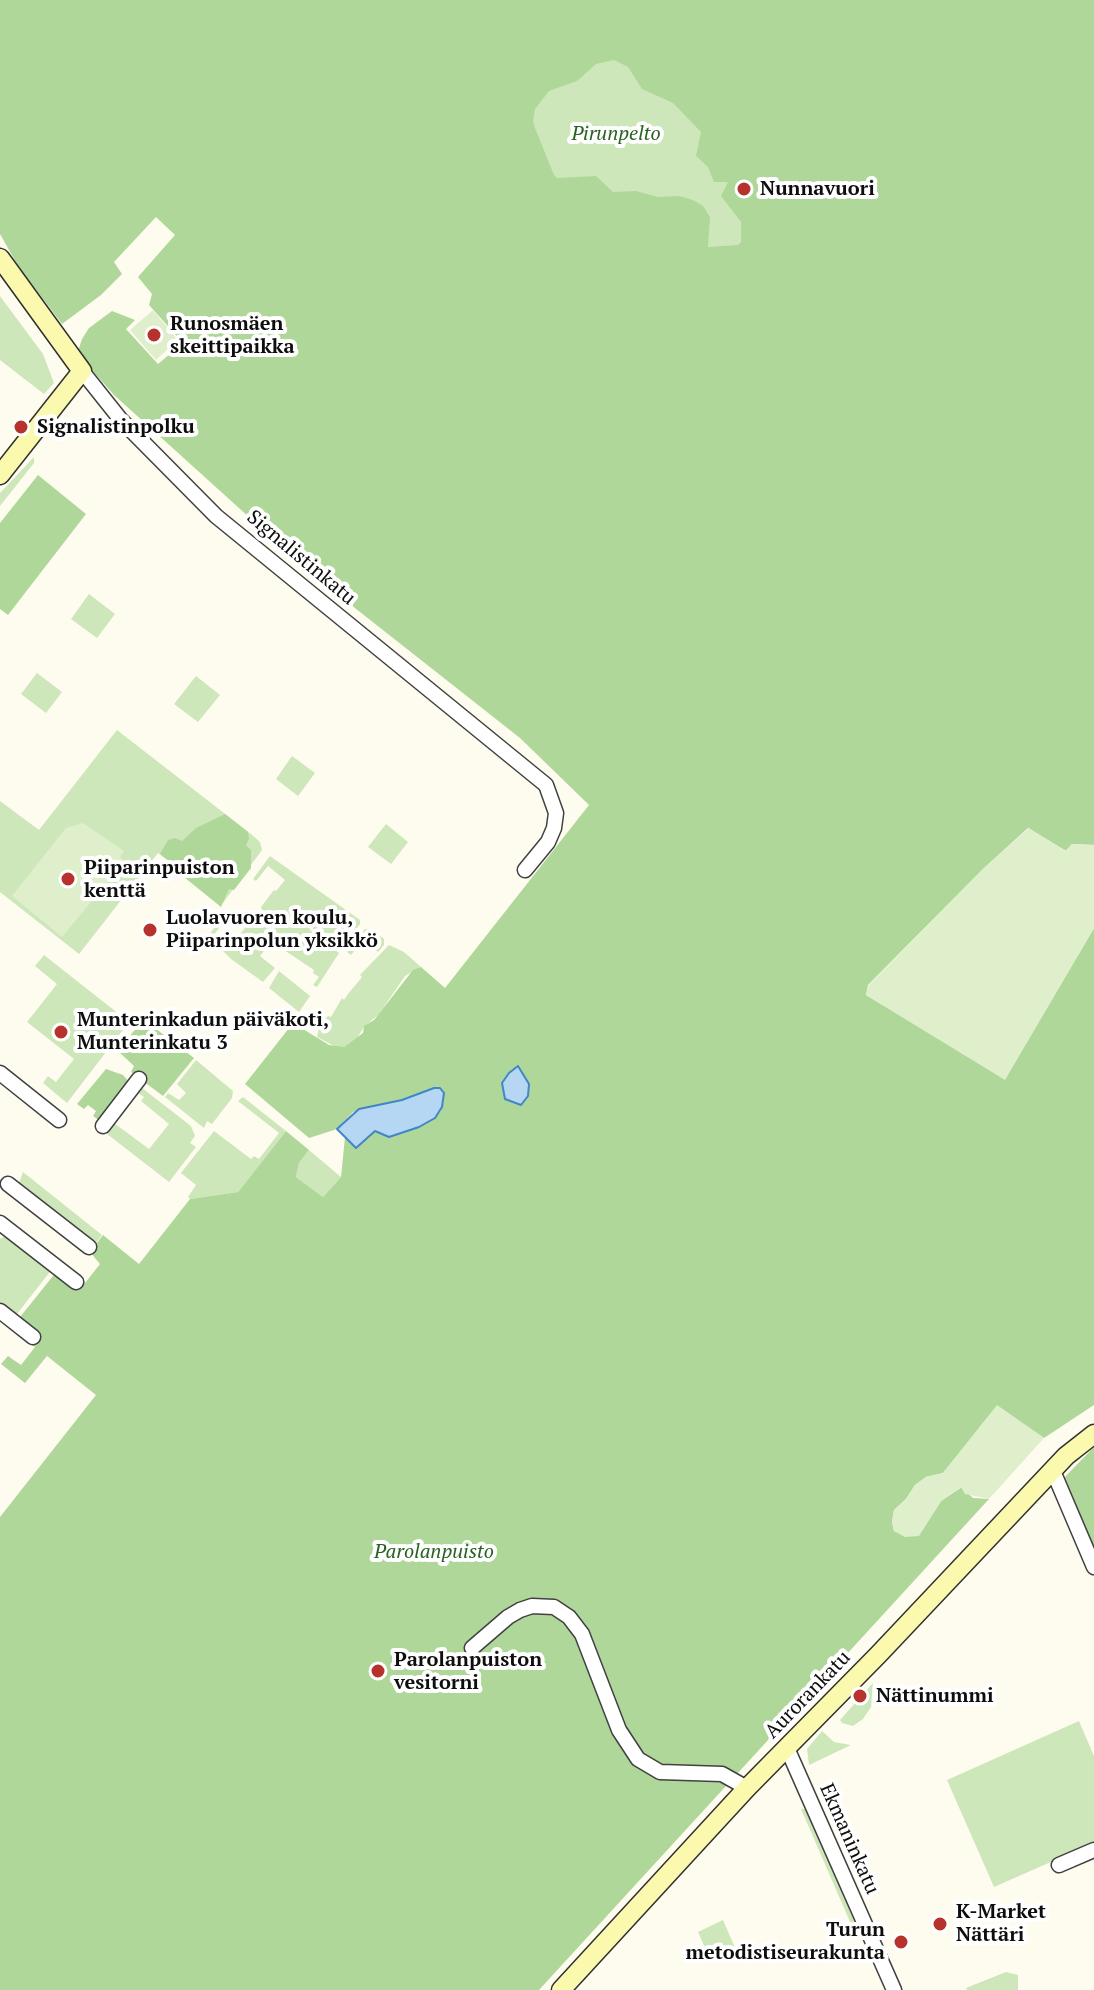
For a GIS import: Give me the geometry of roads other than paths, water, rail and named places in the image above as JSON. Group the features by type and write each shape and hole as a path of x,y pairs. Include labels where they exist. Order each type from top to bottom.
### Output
{"street":[{"name":"Signalistinkatu","path":"0,258 121,420 216,516 546,785 556,813 554,828 548,842 525,870"},
{"path":"0,475 82,371"},
{"path":"0,1073 59,1120"},
{"path":"103,1126 139,1079"},
{"path":"8,1184 89,1247"},
{"path":"0,1223 76,1282"},
{"path":"0,1311 33,1337"},
{"name":"Aurorankatu","path":"561,1990 747,1788 1053,1471 1092,1435"},
{"path":"1053,1471 1094,1567"},
{"path":"472,1648 520,1610 532,1606 554,1607 569,1617 582,1634 619,1730 638,1759 660,1772 722,1774 747,1788"},
{"name":"Ekmaninkatu","path":"787,1748 894,1990"},
{"path":"1059,1865 1094,1850"}],"water":[{"path":"518,1066 529,1084 528,1096 521,1105 505,1099 502,1083"},
{"path":"440,1088 444,1093 442,1107 435,1118 419,1127 389,1137 375,1131 356,1148 337,1129 359,1109 402,1100"}],"place":[{"name":"Nunnavuori","path":"744,189"},
{"name":"Runosmäen skeittipaikka","path":"154,335"},
{"name":"Signalistinpolku","path":"21,427"},
{"name":"Piiparinpuiston kenttä","path":"68,879"},
{"name":"Luolavuoren koulu, Piiparinpolun yksikkö","path":"150,930"},
{"name":"Munterinkadun päiväkoti, Munterinkatu 3","path":"61,1032"},
{"name":"Parolanpuiston vesitorni","path":"378,1671"},
{"name":"Nättinummi","path":"860,1696"},
{"name":"K-Market Nättäri","path":"940,1924"},
{"name":"Turun metodistiseurakunta","path":"901,1942"}],"park label":[{"name":"Pirunpelto","path":"616,134"},
{"name":"Parolanpuisto","path":"434,1552"}]}
